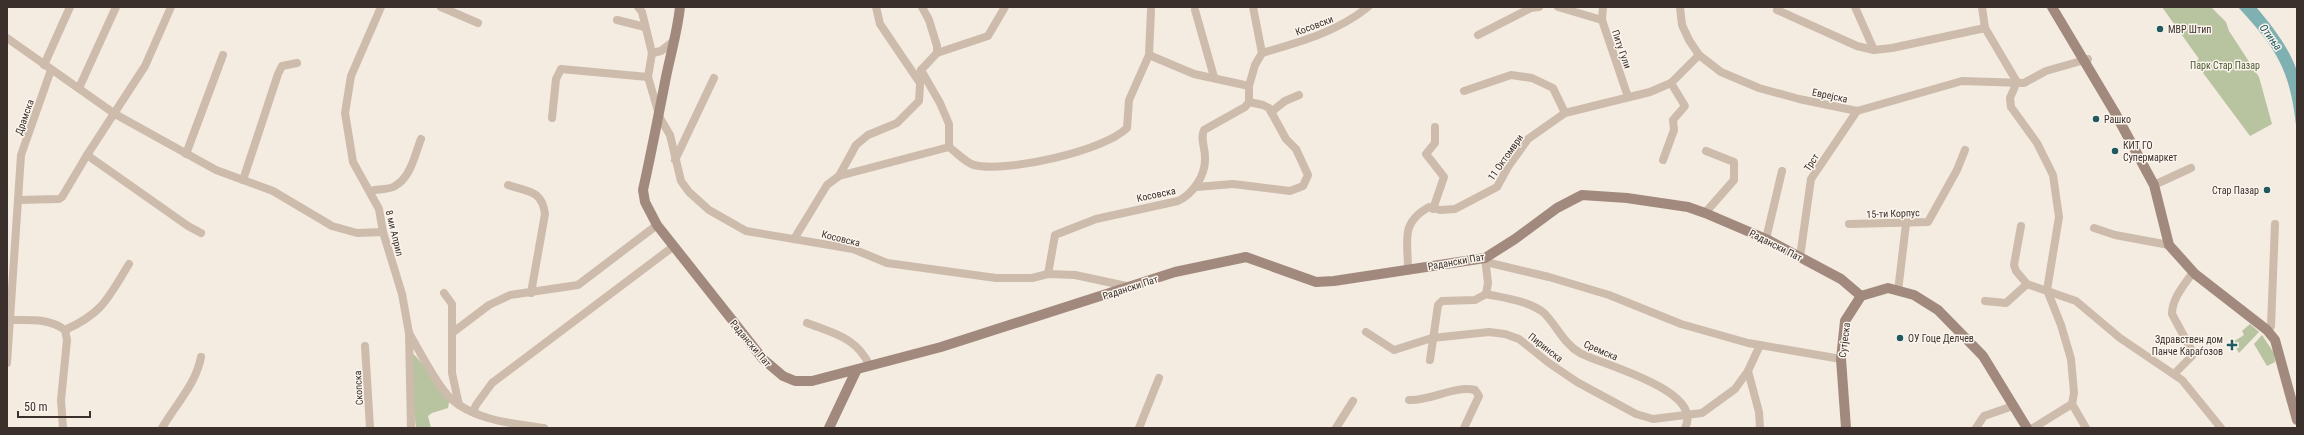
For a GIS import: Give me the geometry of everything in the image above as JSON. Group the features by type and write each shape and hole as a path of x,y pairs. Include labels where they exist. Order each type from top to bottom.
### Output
{"street":[{"path":"44,64 70,7"},
{"path":"79,88 116,7"},
{"path":"18,200 59,199 145,66 172,7"},
{"name":"8 ми Април","path":"381,7 351,76 345,113 353,162 370,190 382,218 383,232 402,294 408,332 411,428"},
{"path":"441,7 478,23"},
{"path":"552,118 556,79 561,69 648,76 652,53 642,12 638,7"},
{"name":"Радански Пат","path":"680,7 676,39 665,81 660,118 643,190 645,202 657,225 772,368 795,381 812,381 856,371 941,347 1131,288 1175,272 1246,257 1316,282 1334,281 1408,269 1486,260 1557,208 1582,195 1634,199 1688,207 1705,213 1766,239 1800,257 1841,279 1861,296"},
{"path":"876,7 876,13 880,24 920,82"},
{"path":"922,7 929,20 937,46 937,53"},
{"path":"839,176 856,145 868,135 897,123 919,101 921,70 937,53 988,36 1004,7"},
{"path":"1249,102 1266,106 1271,112 1305,168 1308,175 1303,186 1290,190 1233,184 1196,188 1205,160 1201,137 1204,130 1246,107 1249,102 1249,86 1255,65 1262,53 1253,7"},
{"name":"Косовски","path":"1262,53 1328,32 1356,18 1368,7"},
{"path":"1478,35 1532,8 1539,7"},
{"path":"1558,7 1602,20"},
{"name":"Питу Гули","path":"1603,7 1602,20 1628,97"},
{"name":"Еврејска","path":"1680,7 1682,25 1699,55 1720,72 1759,88 1799,99 1857,111 1962,81 2017,82"},
{"path":"1855,7 1874,50"},
{"path":"1982,7 1985,28 2017,82"},
{"path":"2052,7 2118,108 2156,184 2173,243 2198,270 2279,337 2297,406"},
{"path":"2058,7 2085,58"},
{"path":"949,147 973,165 1010,166 1095,146 1120,135 1127,128 1130,100 1149,55 1151,10"},
{"path":"1196,10 1214,77"},
{"path":"1777,10 1857,46 1874,50 1892,48 1985,28"},
{"path":"617,20 645,27"},
{"path":"7,38 115,114 216,170 272,191 332,226 357,233 383,232"},
{"path":"652,53 661,51 676,39"},
{"path":"186,154 222,55"},
{"path":"1149,55 1194,74 1214,77 1249,86"},
{"name":"11 Октомври","path":"1408,269 1408,225 1416,214 1429,207 1455,209 1497,187 1508,167 1528,139 1565,113 1650,92 1671,83 1699,55"},
{"path":"2017,82 2024,83 2046,71 2085,58"},
{"path":"243,180 278,74 282,66 297,63"},
{"name":"Драмска","path":"7,363 21,155 51,70"},
{"path":"921,70 940,103 949,124 949,147"},
{"path":"1464,92 1510,75 1532,78 1554,88 1565,113"},
{"name":"Косовска","path":"648,76 660,118 670,135 675,160 682,181 689,192 709,210 746,231 853,249 888,264 996,278 1032,278 1048,274 1075,275 1131,288"},
{"path":"675,160 714,78"},
{"path":"2017,82 2010,98 2011,107 2037,143 2053,175 2059,217 2047,290 2062,325 2071,359 2074,393 2072,404 2082,418 2086,428"},
{"path":"1662,160 1674,130 1673,120 1685,106 1671,83"},
{"path":"1271,112 1285,101 1299,95"},
{"name":"Трст","path":"1800,257 1811,179 1857,111"},
{"path":"1433,208 1444,178 1426,154 1435,143 1435,127"},
{"path":"370,190 395,186 399,182 411,168 420,139"},
{"path":"794,238 827,185 839,176 949,147"},
{"name":"15-ти Корпус","path":"1849,224 1906,224 1928,222 1957,170 1965,150"},
{"path":"1705,213 1734,180 1734,162 1706,151"},
{"path":"87,155 188,226 201,233"},
{"path":"2156,184 2191,168"},
{"path":"1766,239 1782,171"},
{"path":"2156,184 2169,245 2193,272 2269,328"},
{"path":"508,185 538,195 543,202 545,214 531,292"},
{"name":"Косовска","path":"1048,274 1056,235 1060,232 1096,219 1178,201 1188,196 1196,188"},
{"path":"1898,291 1906,224"},
{"path":"2275,224 2269,328 2277,348 2297,420"},
{"path":"452,333 489,305 510,295 578,285 657,225"},
{"path":"2021,226 2014,265 2016,271 2027,284 2076,300 2120,338 2174,374 2191,389 2221,428"},
{"path":"2094,228 2116,235 2169,245"},
{"path":"473,412 476,405 492,383 674,246"},
{"path":"1430,360 1438,305 1442,301 1475,300 1486,294 1488,283 1486,260 1609,295 1681,324 1760,345 1841,359"},
{"path":"65,330 84,322 97,311 129,264"},
{"path":"2174,374 2192,356 2192,351 2174,319 2172,307 2193,272"},
{"path":"1985,301 2006,303 2027,284"},
{"path":"1861,296 1888,288 1914,295 1938,310 1983,356 2027,428"},
{"path":"444,293 452,304 452,373 459,405"},
{"name":"Сремска","path":"1486,294 1514,301 1543,313 1571,347 1581,354 1634,374 1665,390 1679,400 1686,415"},
{"name":"Сутјеска","path":"1846,428 1841,359 1845,321 1861,296"},
{"path":"10,320 45,320 57,324 65,330 67,340 61,400 63,428"},
{"path":"807,323 851,340 864,353 870,366"},
{"path":"408,332 445,392 459,405 473,412 494,419 544,428"},
{"name":"Пиринска","path":"1366,332 1394,350 1432,338 1489,332 1505,334 1519,339 1549,363 1577,382 1636,414 1653,419 1702,413 1735,389 1748,371 1760,345"},
{"name":"Скопска","path":"365,346 370,428"},
{"path":"162,428 194,382 201,356"},
{"path":"830,428 856,371"},
{"path":"1748,371 1759,412 1760,428"},
{"path":"1139,428 1159,378"},
{"path":"1410,400 1420,400 1467,388 1475,390 1479,396 1464,428"},
{"path":"1336,428 1353,401"},
{"path":"2033,428 2072,404"},
{"path":"1976,428 1984,416 2013,406"},
{"path":"1685,428 1686,415"}],"green space":[{"name":"Парк Стар Пазар","path":"2162,7 2211,7 2226,22 2229,31 2259,77 2272,124 2250,136 2195,62 2199,59"},
{"path":"2250,324 2259,332 2239,353 2233,342 2244,335 2242,331"},
{"path":"2262,335 2274,353 2275,362 2267,366 2254,344"},
{"path":"413,354 426,369 449,402 448,408 432,413 428,416 431,428 416,428 412,395"}],"water":[{"name":"Отиња","path":"2238,7 2256,7 2280,37 2289,53 2297,71 2297,134 2291,95 2281,64 2264,37"}],"place":[{"name":"МВР Штип","path":"2160,29"},
{"name":"Рашко","path":"2096,119"},
{"name":"КИТ ГО Супермаркет","path":"2115,151"},
{"name":"Стар Пазар","path":"2267,190"},
{"name":"ОУ Гоце Делчев","path":"1900,338"},
{"name":"Здравствен дом Панче Караѓозов","path":"2232,345"}]}
